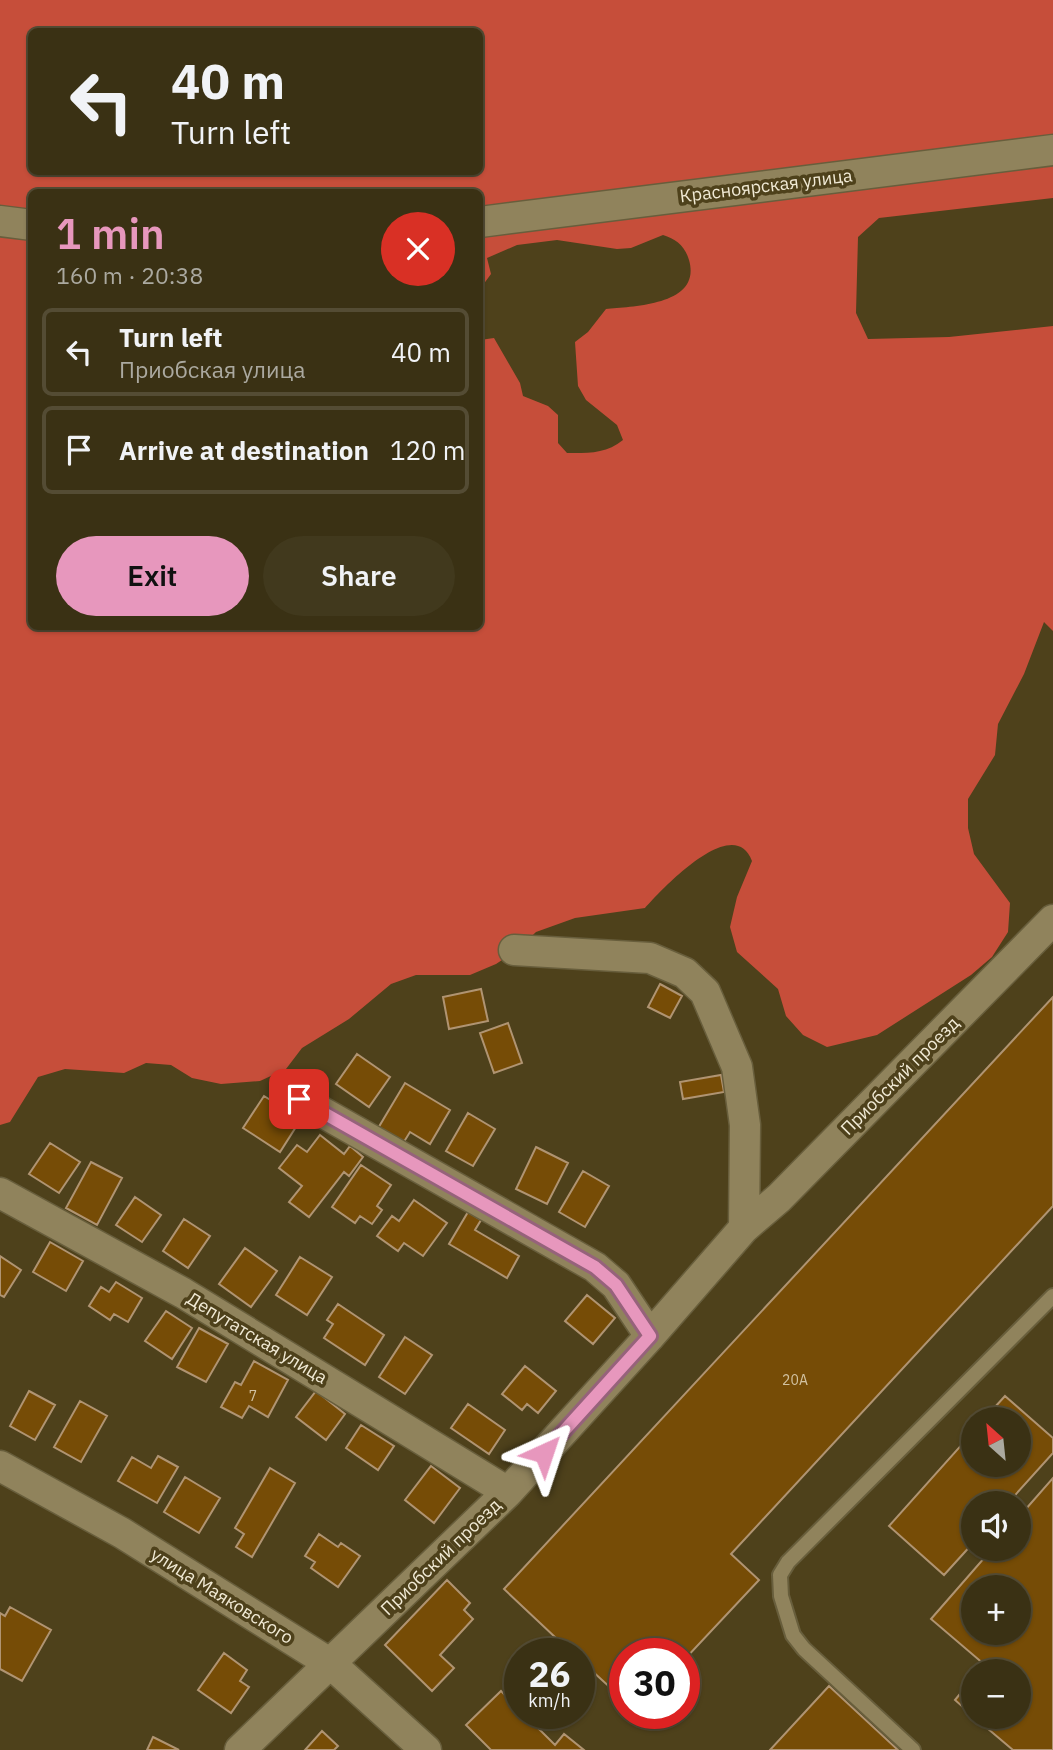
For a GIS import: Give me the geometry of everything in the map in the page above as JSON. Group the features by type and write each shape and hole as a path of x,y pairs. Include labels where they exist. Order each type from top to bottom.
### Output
{"street":[{"name":"Красноярская улица","path":"483,222 1053,150"},
{"path":"0,221 28,224"},
{"name":"Приобский проезд","path":"240,1750 508,1492 744,1228 779,1198 1053,920"},
{"path":"514,950 650,958 685,973 705,992 737,1067 745,1125 744,1228"},
{"path":"299,1099 595,1267 616,1285 650,1336"},
{"name":"Депутатская улица","path":"0,1193 183,1293 508,1492"},
{"name":"улица Маяковского","path":"0,1466 122,1533 331,1664 426,1750"}],"lane":[{"path":"914,1750 798,1642 787,1619 781,1596 780,1575 788,1562 1053,1296"}],"shaded area":[{"path":"0,0 1053,0 1053,198 879,218 858,237 856,313 868,339 949,337 1053,326 1053,631 1044,622 1024,674 998,724 995,755 968,799 968,828 974,854 1010,903 1008,932 992,957 971,975 877,1035 827,1047 803,1035 786,1016 778,989 737,952 730,927 737,897 752,861 743,848 730,845 715,849 698,859 645,908 575,918 536,932 517,950 496,964 470,975 416,975 391,984 349,1019 302,1048 286,1069 260,1081 221,1084 192,1078 171,1065 146,1063 124,1073 65,1069 38,1077 10,1122 0,1125"}],"building":[{"path":"660,984 682,996 670,1018 648,1007"},
{"path":"481,989 488,1021 449,1029 443,997"},
{"path":"1053,997 1053,1206 731,1554 759,1580 700,1643 700,1638 609,1638 609,1686 595,1674 595,1638 556,1638 504,1589"},
{"path":"508,1023 522,1063 494,1073 480,1033"},
{"path":"357,1054 390,1077 369,1107 336,1084"},
{"path":"721,1075 724,1092 683,1099 680,1082"},
{"path":"405,1083 450,1110 430,1144 410,1132 402,1145 377,1130"},
{"path":"264,1096 301,1119 280,1152 243,1128"},
{"path":"468,1113 495,1129 473,1166 446,1151"},
{"path":"320,1135 344,1154 350,1146 363,1157 349,1176 344,1172 309,1217 289,1202 302,1186 279,1168 297,1145 307,1152"},
{"path":"50,1143 80,1162 59,1193 29,1174"},
{"path":"536,1147 568,1163 547,1204 516,1189"},
{"path":"91,1162 122,1178 97,1225 66,1208"},
{"path":"361,1165 391,1185 377,1206 382,1210 372,1224 360,1216 355,1223 332,1207"},
{"path":"583,1171 609,1186 585,1227 559,1212"},
{"path":"135,1197 161,1215 142,1242 116,1225"},
{"path":"414,1200 447,1223 423,1256 404,1243 398,1251 377,1236 392,1216 399,1221"},
{"path":"468,1212 481,1220 475,1230 519,1256 507,1278 449,1244"},
{"path":"184,1219 210,1236 188,1268 163,1251"},
{"path":"50,1242 83,1261 66,1291 33,1272"},
{"path":"245,1248 277,1271 251,1307 219,1284"},
{"path":"0,1256 21,1270 4,1297 0,1295"},
{"path":"300,1257 332,1277 307,1315 276,1295"},
{"path":"116,1282 142,1298 128,1322 114,1314 110,1320 89,1306 101,1287 109,1292"},
{"path":"587,1295 615,1318 593,1344 565,1321"},
{"path":"338,1304 384,1335 365,1365 324,1338 333,1324 327,1320"},
{"path":"166,1311 192,1328 172,1359 145,1341"},
{"path":"199,1328 228,1344 206,1382 177,1367"},
{"path":"405,1337 432,1355 405,1394 379,1377"},
{"path":"254,1361 288,1380 268,1417 249,1406 242,1418 221,1407 235,1382 241,1385"},
{"path":"525,1366 556,1391 538,1413 527,1404 522,1410 502,1394"},
{"path":"29,1391 55,1405 35,1440 10,1426"},
{"path":"316,1391 345,1414 326,1440 296,1417"},
{"path":"1005,1396 1018,1407 995,1407"},
{"path":"80,1401 107,1416 81,1462 54,1447"},
{"path":"468,1404 505,1430 489,1454 451,1428"},
{"path":"1031,1419 1053,1438 1053,1453 1019,1491 961,1491 961,1556 944,1575 889,1526 961,1445 961,1477 1031,1477"},
{"path":"361,1425 394,1446 378,1470 346,1448"},
{"path":"158,1456 178,1467 157,1503 118,1481 132,1457 151,1468"},
{"path":"431,1466 460,1488 434,1523 405,1500"},
{"path":"270,1468 295,1483 252,1557 236,1547 244,1534 235,1528"},
{"path":"185,1477 220,1498 199,1533 164,1512"},
{"path":"1053,1478 1053,1750 1013,1750 988,1729 1031,1729 1031,1659 978,1659 962,1645 1031,1645 1031,1575 969,1575 982,1561 1031,1561 1031,1503"},
{"path":"319,1534 338,1547 341,1543 360,1556 338,1587 311,1568 315,1562 305,1556"},
{"path":"447,1580 470,1603 464,1610 473,1619 440,1655 454,1668 432,1691 385,1645"},
{"path":"961,1585 961,1645 931,1619"},
{"path":"10,1607 51,1630 22,1681 0,1669 0,1613 5,1616"},
{"path":"224,1653 247,1670 240,1681 249,1687 231,1713 198,1690"},
{"path":"829,1686 898,1750 770,1750"},
{"path":"501,1691 504,1694 504,1729 539,1729 555,1745 564,1734 584,1750 491,1750 466,1725"},
{"path":"961,1693 961,1705 955,1700"},
{"path":"322,1731 338,1746 334,1750 305,1750"},
{"path":"153,1737 179,1750 147,1750"}],"route":[{"path":"299,1099 595,1267 616,1285 650,1336 544,1453"}]}
